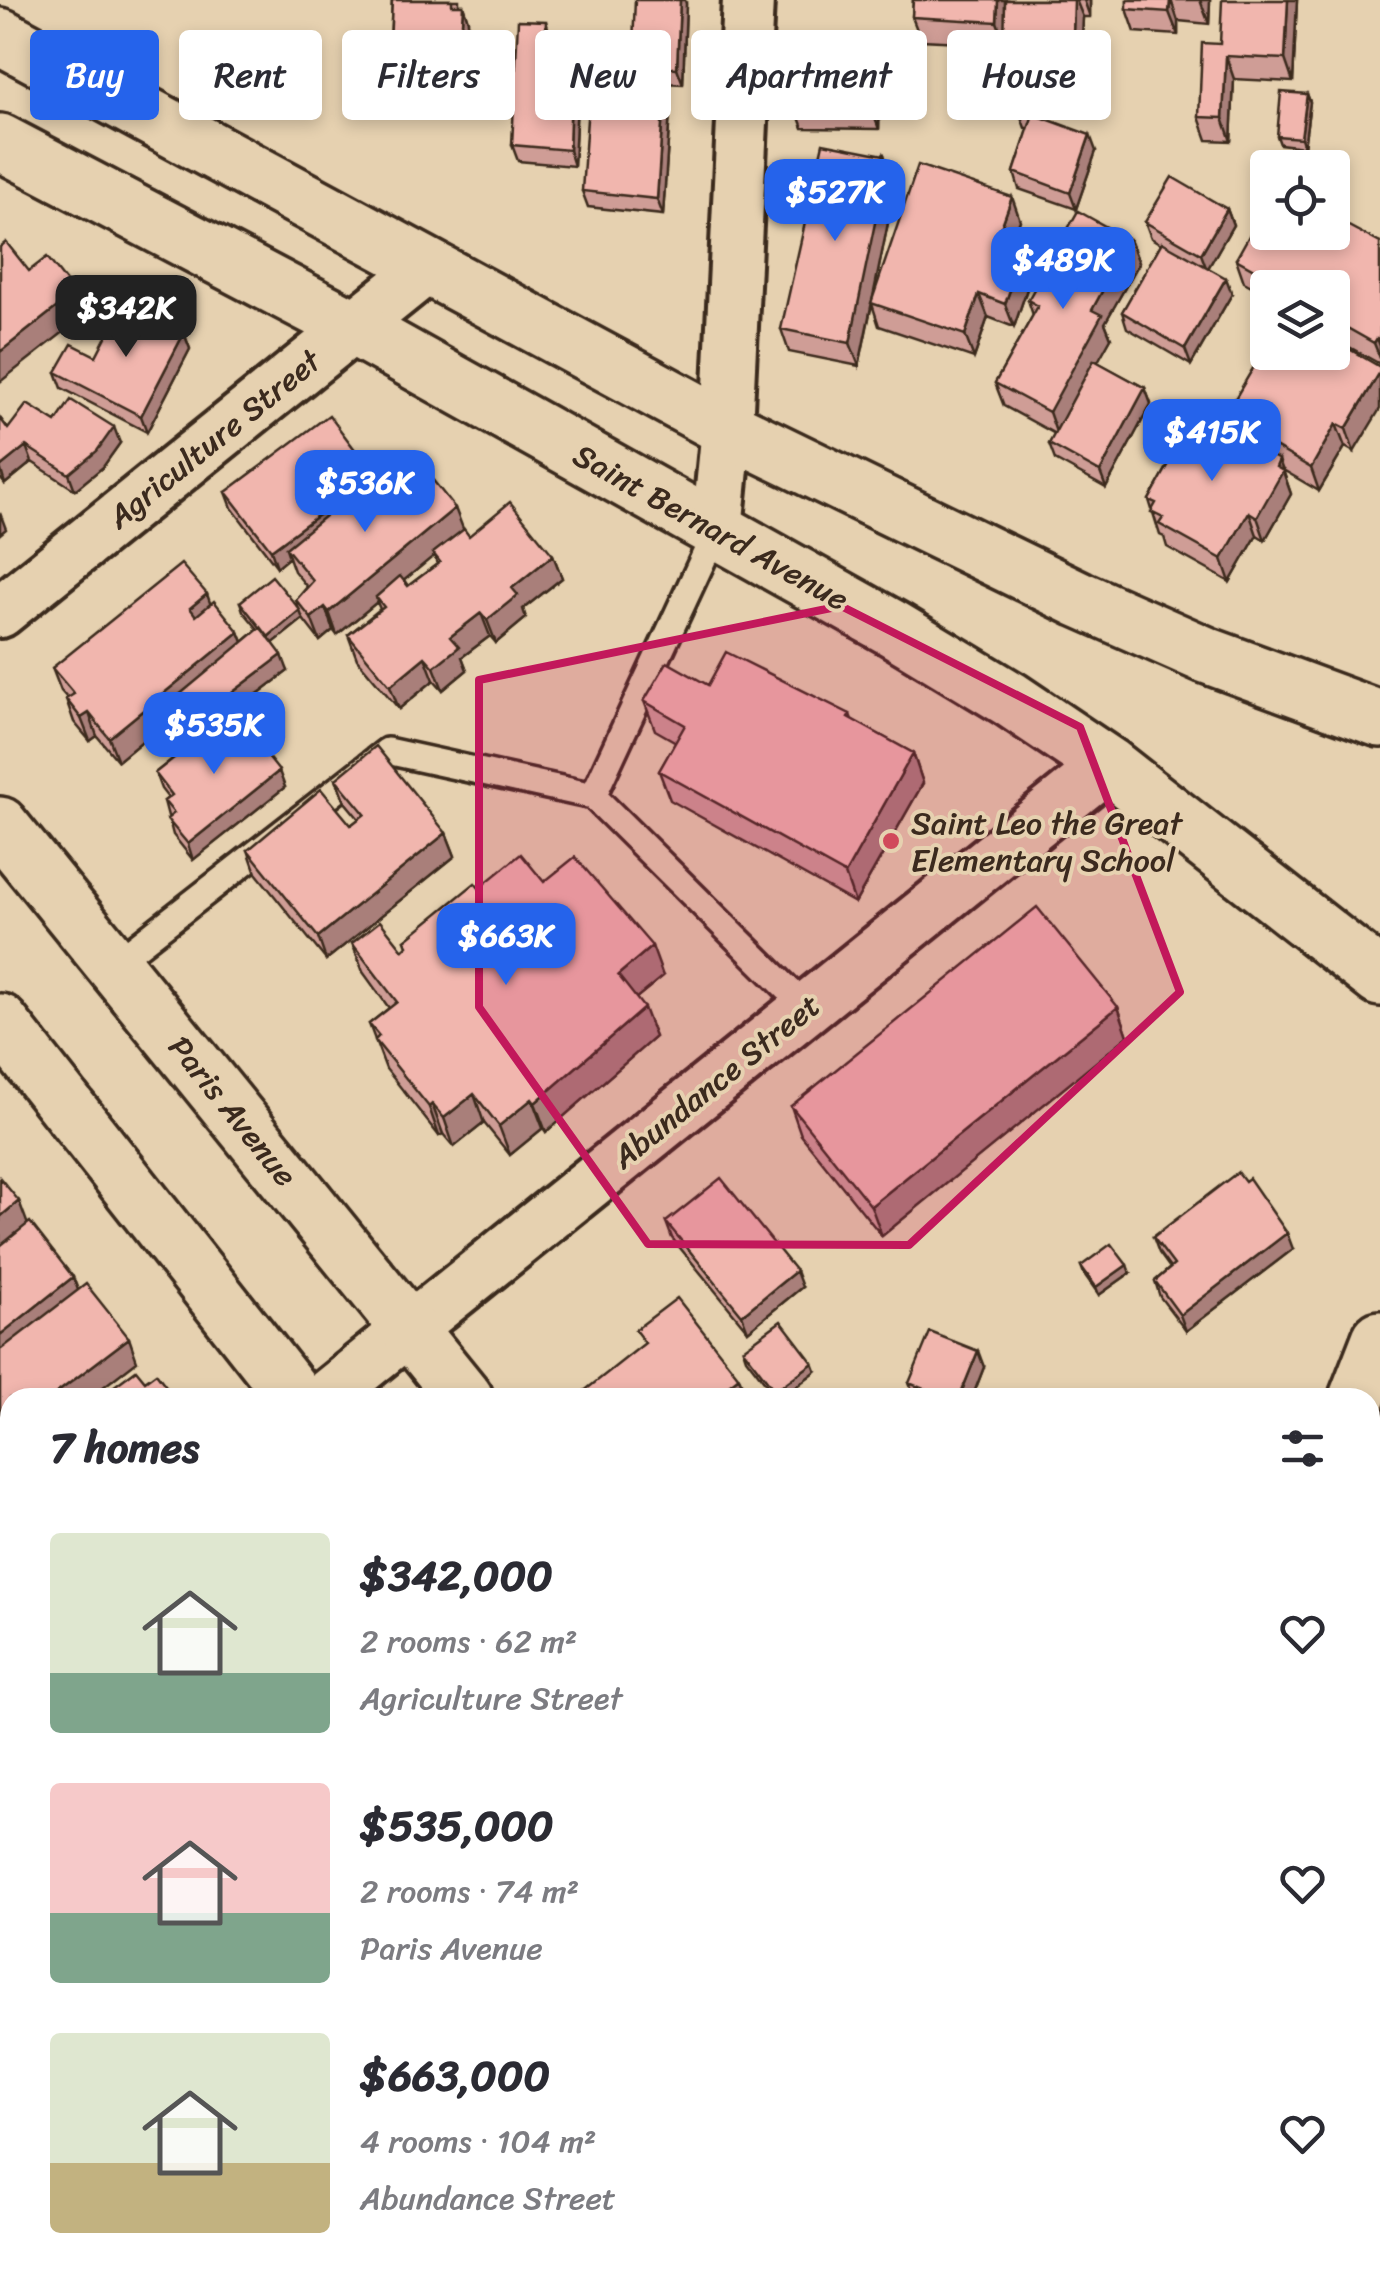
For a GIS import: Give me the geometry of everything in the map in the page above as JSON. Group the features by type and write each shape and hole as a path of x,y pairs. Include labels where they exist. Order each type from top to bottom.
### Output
{"street":[{"path":"717,530 727,428 748,0"},
{"path":"0,36 727,428 1078,599 1206,655 1380,719"},
{"name":"Saint Bernard Avenue","path":"0,142 353,327 894,629 1108,764 1380,978"},
{"name":"Agriculture Street","path":"0,612 428,267"},
{"name":"Abundance Street","path":"336,1388 1108,764"},
{"name":"Paris Avenue","path":"0,824 457,1388"},
{"path":"0,1022 288,1388"},
{"path":"1361,1388 1380,1340"}],"lane":[{"path":"594,796 717,530"},
{"path":"114,964 387,751 594,796 807,1008"}],"highlighted area":[{"path":"841,606 1080,727 1180,992 909,1245 648,1244 479,1007 479,680"}],"building":[{"path":"392,0 452,0 452,5 463,5 462,30 391,30"},
{"path":"635,0 680,0 677,68 671,68 671,30 634,30"},
{"path":"913,0 998,0 997,22 912,17"},
{"path":"1005,0 1074,0 1073,30 1004,30"},
{"path":"1127,0 1170,0 1169,12 1127,9"},
{"path":"1222,0 1288,0 1285,59 1226,56 1223,118 1199,117 1202,43 1220,44"},
{"path":"518,20 546,21 546,30 535,30 535,120 570,120 569,150 512,145"},
{"path":"1281,92 1307,94 1301,138 1277,136"},
{"path":"587,120 662,120 657,199 582,191"},
{"path":"1031,120 1049,120 1090,135 1070,193 1014,172"},
{"path":"823,143 884,155 880,175 885,175 850,343 781,329"},
{"path":"918,165 1012,197 997,239 1025,248 1005,304 979,294 965,335 871,303"},
{"path":"1172,177 1227,209 1201,254 1145,222"},
{"path":"1078,211 1130,240 1092,310 1102,315 1049,412 995,383 1038,306 1028,300"},
{"path":"1350,227 1380,243 1380,339 1374,343 1350,329 1350,270 1256,270 1236,259 1250,234 1250,250 1350,250"},
{"path":"6,242 29,271 47,257 75,293 0,352 0,247"},
{"path":"1162,242 1226,278 1185,349 1122,312"},
{"path":"124,302 184,333 141,416 56,372 72,344 96,356"},
{"path":"1350,350 1380,367 1346,429 1336,424 1311,468 1224,417 1252,370 1350,370"},
{"path":"1094,360 1145,388 1100,472 1049,444"},
{"path":"71,400 114,427 97,451 69,474 26,446 0,467 0,418 8,429 27,404 56,422"},
{"path":"1191,410 1279,460 1276,467 1283,471 1257,517 1249,512 1222,559 1159,524 1163,518 1151,512 1156,503 1149,500 1179,446 1174,443 1178,436 1169,432 1180,412 1187,416"},
{"path":"329,415 359,455 345,464 360,484 271,550 226,492"},
{"path":"393,460 414,485 428,474 455,508 329,612 325,607 311,618 296,600 313,581 286,548"},
{"path":"510,502 553,555 512,588 518,595 487,620 481,613 450,637 459,647 434,667 425,657 390,686 348,635 384,607 376,597 400,576 408,586 440,562 433,553 464,529 469,536"},
{"path":"181,564 207,594 190,608 196,616 214,601 239,632 109,738 89,713 81,718 66,699 74,694 52,668"},
{"path":"272,576 300,610 268,637 240,602"},
{"path":"261,627 282,655 184,729 166,706"},
{"path":"726,652 850,714 848,717 913,753 845,874 659,771 685,725 644,701 667,662 708,685"},
{"path":"232,712 279,771 188,844 167,819 174,813 164,801 172,795 155,773"},
{"path":"376,746 446,833 318,937 248,850 321,789 351,825 365,814 336,779"},
{"path":"521,854 544,882 575,857 652,946 618,975 644,1008 535,1103 532,1099 499,1126 474,1094 444,1118 432,1104 429,1107 375,1040 379,1036 369,1024 397,1002 352,943 380,921 403,950 408,945 405,940 475,883 479,888"},
{"path":"1037,907 1118,1007 871,1206 791,1106"},
{"path":"1238,1172 1245,1181 1249,1178 1287,1233 1180,1315 1155,1281 1174,1265 1153,1237"},
{"path":"0,1178 19,1201 0,1217"},
{"path":"721,1178 796,1271 742,1315 666,1222"},
{"path":"30,1222 73,1277 0,1335 0,1246"},
{"path":"1111,1244 1127,1265 1096,1287 1081,1266"},
{"path":"86,1284 129,1338 63,1388 0,1388 0,1350"},
{"path":"677,1298 739,1377 725,1388 588,1388 645,1343 635,1330"},
{"path":"781,1321 813,1363 779,1388 773,1388 743,1349"},
{"path":"930,1332 978,1351 963,1388 921,1388 909,1383"},
{"path":"136,1370 145,1381 156,1373 167,1388 114,1388"}],"place":[{"name":"Saint Leo the Great Elementary School","path":"891,841"}]}
